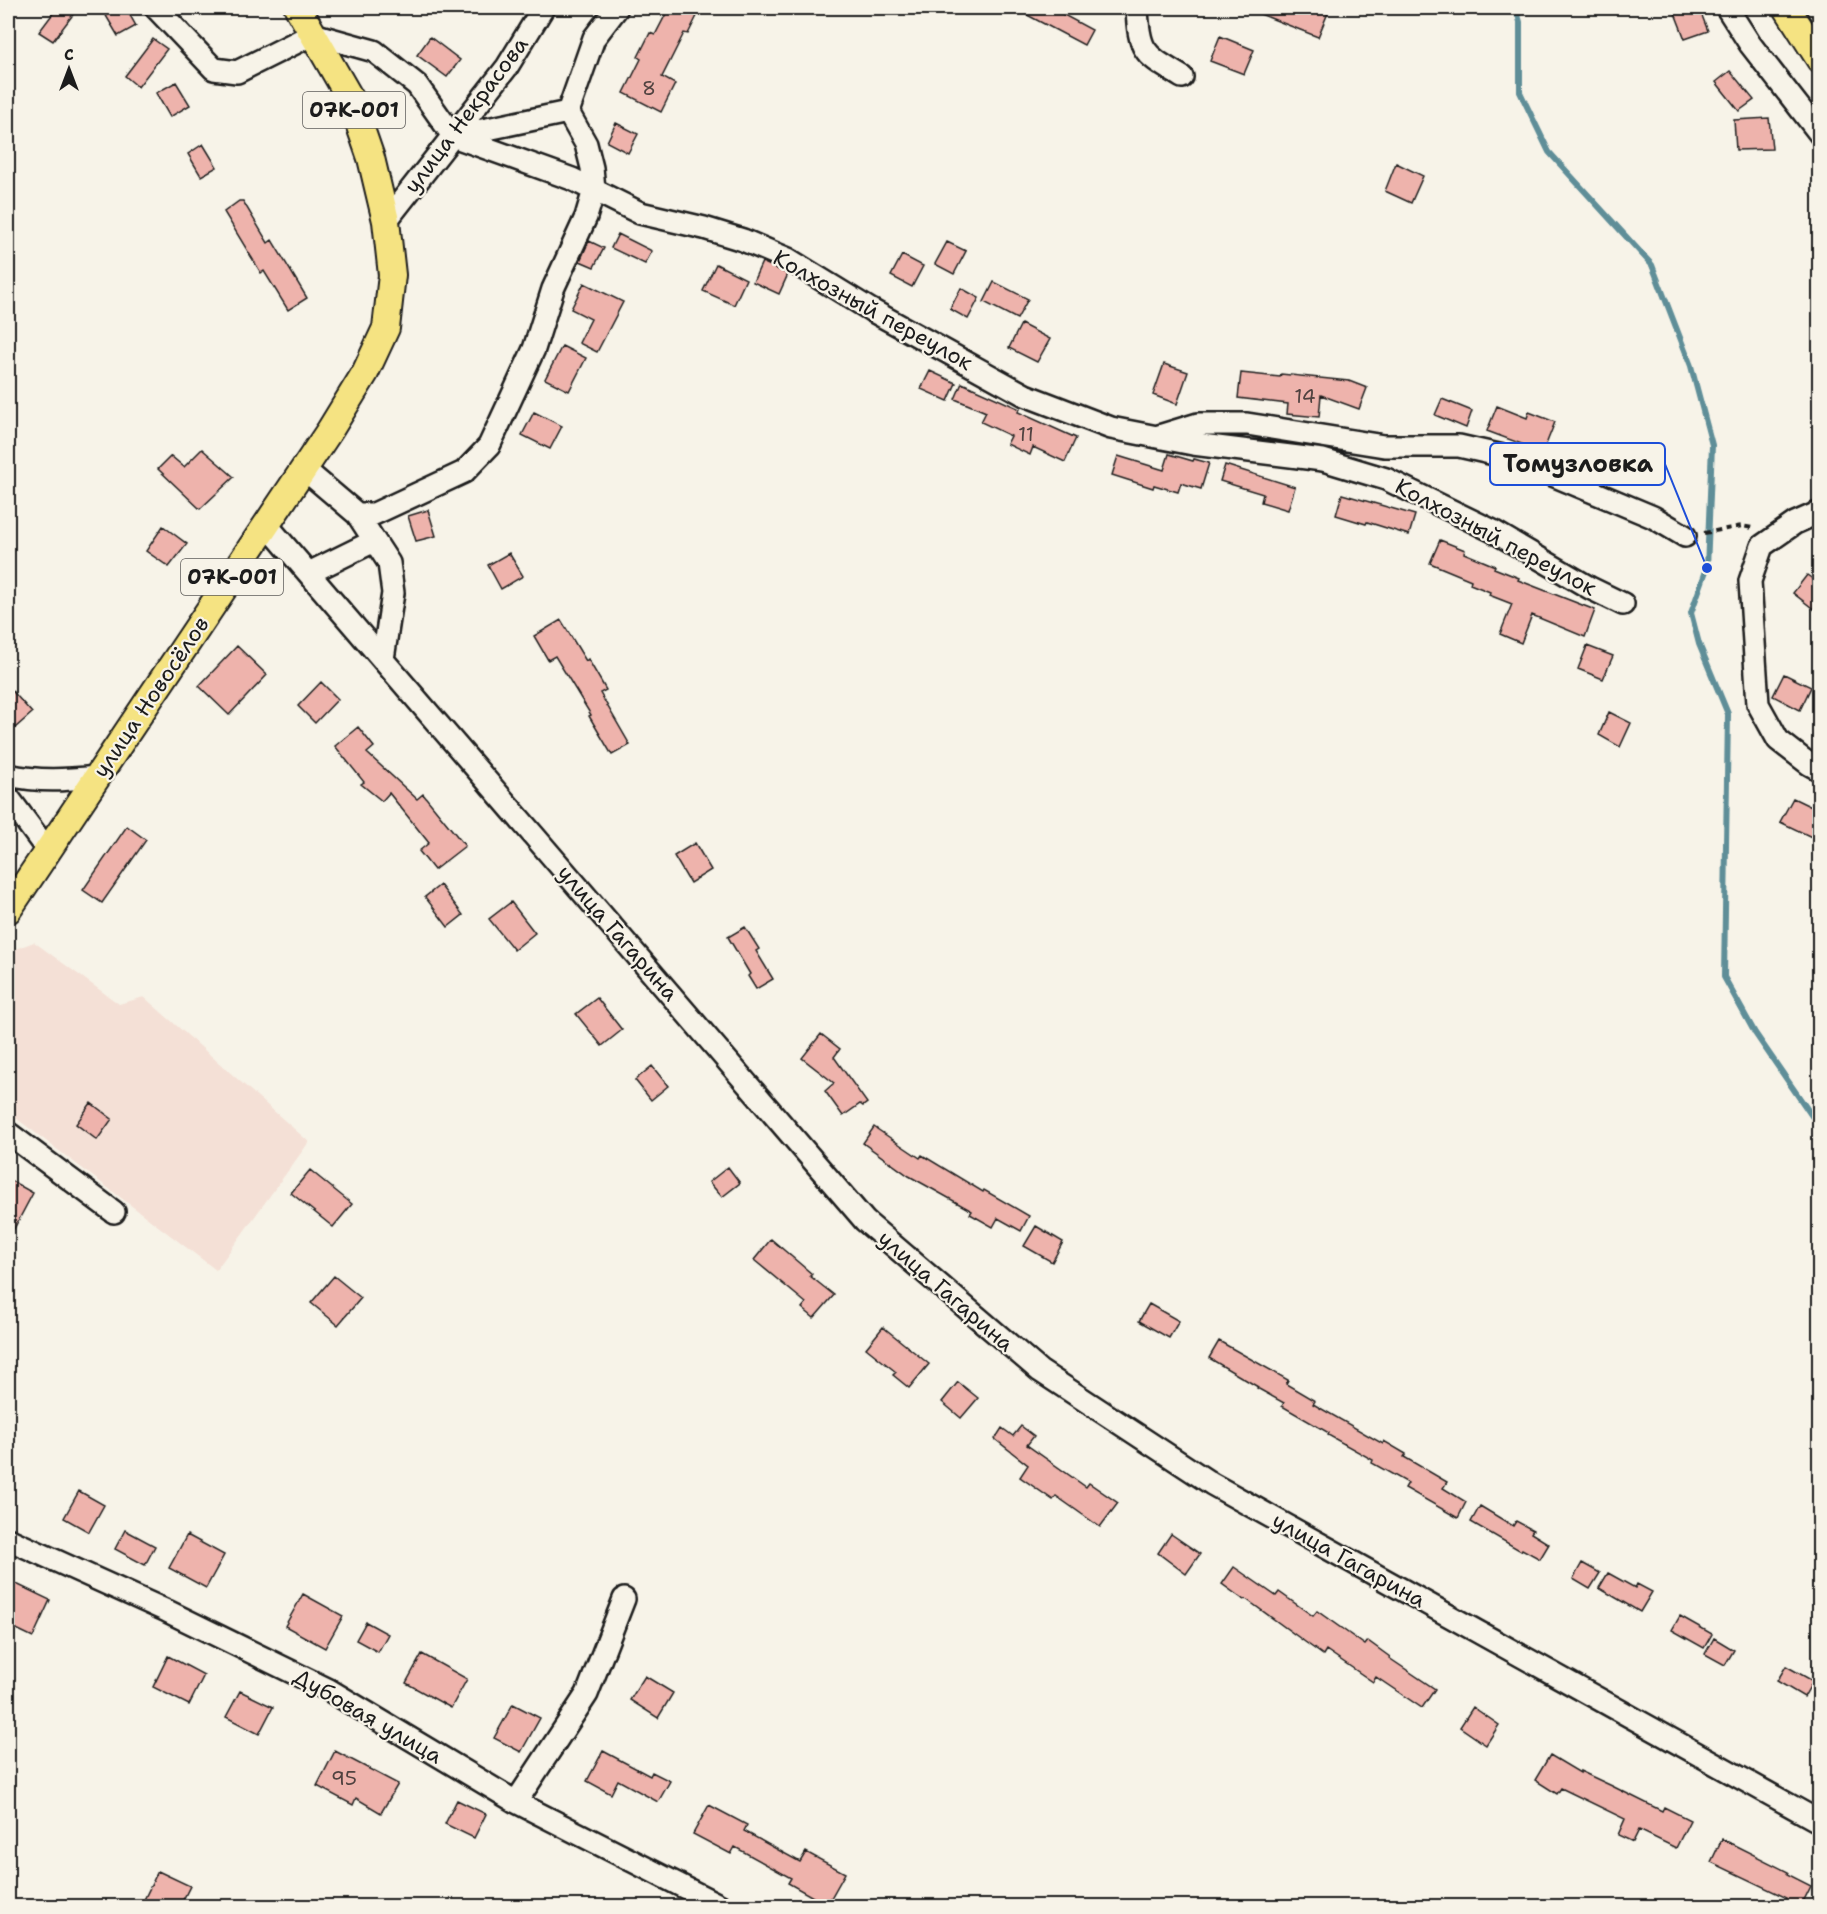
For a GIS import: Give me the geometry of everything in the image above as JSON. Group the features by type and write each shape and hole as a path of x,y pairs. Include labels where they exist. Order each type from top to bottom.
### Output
{"main road":[{"name":"07К-001","path":"298,8 351,100 371,158 386,221"},
{"path":"1787,8 1820,60"},
{"name":"улица Новосёлов","path":"8,910 267,525 365,373 386,328 392,274 386,221"}],"street":[{"path":"156,8 214,69 237,72 313,34 374,51 417,85 453,136 568,112"},
{"name":"улица Некрасова","path":"386,221 507,67 543,8"},
{"path":"357,514 374,514 464,472 489,446 534,349 553,289 586,217 594,190 586,144 568,112 594,38 616,8"},
{"path":"1137,8 1140,38 1148,56 1182,77"},
{"path":"1727,8 1750,44 1820,134"},
{"name":"Колхозный переулок","path":"453,136 572,179 640,213 743,240 788,259 871,310 1025,395 1111,428 1193,444 1323,460 1386,479 1492,531 1590,588 1623,604"},
{"name":"Колхозный переулок","path":"1155,437 1198,424 1247,424 1384,446 1459,446 1512,458 1653,518 1685,536"},
{"path":"304,469 357,514 389,563 393,593 383,659"},
{"path":"1820,512 1795,524 1762,546 1750,581 1758,704 1778,741 1820,770"},
{"name":"улица Гагарина","path":"267,525 865,1221 1040,1371 1212,1484 1820,1822"},
{"path":"309,573 375,541"},
{"path":"8,775 31,780 97,777"},
{"path":"8,797 48,851"},
{"path":"8,1133 114,1212"},
{"name":"Дубовая улица","path":"8,1539 167,1611 328,1690 516,1802 721,1906"},
{"path":"516,1802 587,1694 624,1599"}],"path":[{"path":"1685,536 1742,526"}],"shaded area":[{"path":"34,942 119,1004 144,997 309,1142 216,1270 8,1112 8,959 13,950"}],"building":[{"path":"57,8 78,8 53,41 39,32"},
{"path":"115,8 126,8 136,26 118,36 105,14"},
{"path":"669,8 701,8 688,34 684,33 662,77 675,84 661,112 624,93 641,59 638,57 650,33 655,35"},
{"path":"1014,8 1051,8 1092,30 1084,45"},
{"path":"1245,8 1330,8 1318,37"},
{"path":"1673,8 1699,8 1708,31 1685,39"},
{"path":"1220,36 1254,50 1244,74 1210,61"},
{"path":"430,37 460,60 447,77 417,55"},
{"path":"153,39 167,49 138,87 125,76"},
{"path":"1730,71 1754,100 1739,111 1716,82"},
{"path":"176,82 190,105 170,117 156,93"},
{"path":"1769,118 1772,149 1736,150 1734,120"},
{"path":"616,123 638,134 628,153 607,142"},
{"path":"203,144 217,167 201,176 188,154"},
{"path":"1396,163 1423,176 1411,203 1385,191"},
{"path":"239,201 243,201 268,243 272,240 307,298 288,310 264,271 261,273 224,212"},
{"path":"618,234 652,251 645,264 611,248"},
{"path":"589,241 604,248 594,267 580,261"},
{"path":"947,242 966,251 954,274 935,264"},
{"path":"902,255 923,266 912,287 891,276"},
{"path":"762,262 788,274 779,294 753,282"},
{"path":"716,264 746,279 734,305 703,291"},
{"path":"994,282 1028,299 1017,319 984,302"},
{"path":"584,283 623,302 597,352 579,343 591,319 571,309"},
{"path":"961,288 979,298 968,319 950,309"},
{"path":"1021,324 1050,339 1037,362 1009,348"},
{"path":"562,346 586,358 569,391 545,379"},
{"path":"1164,364 1188,372 1177,404 1153,395"},
{"path":"930,371 956,383 948,401 921,389"},
{"path":"1241,373 1280,377 1281,374 1349,381 1367,388 1359,409 1321,395 1319,417 1287,414 1288,404 1238,398"},
{"path":"962,383 1076,438 1065,462 1033,447 1030,455 1007,444 1011,436 981,422 986,412 955,399"},
{"path":"1442,399 1472,411 1466,428 1435,415"},
{"path":"1497,406 1527,418 1529,412 1555,422 1543,452 1487,431"},
{"path":"534,412 562,426 550,449 522,435"},
{"path":"202,449 234,477 200,509 158,469 171,456 184,467"},
{"path":"1169,454 1209,463 1201,489 1181,483 1178,492 1154,485 1153,488 1112,475 1118,456 1164,470"},
{"path":"1225,465 1295,487 1288,510 1261,502 1263,494 1220,481"},
{"path":"1342,494 1415,515 1409,535 1336,515"},
{"path":"428,510 436,536 416,541 408,516"},
{"path":"163,526 187,544 169,567 146,551"},
{"path":"1440,540 1465,550 1464,553 1519,578 1518,580 1595,610 1585,637 1532,615 1521,643 1500,634 1512,604 1470,584 1471,580 1430,563"},
{"path":"509,553 523,576 501,589 488,565"},
{"path":"1807,575 1820,584 1820,614 1793,593"},
{"path":"561,620 606,690 600,693 630,745 612,755 555,656 548,660 534,636"},
{"path":"237,646 267,675 229,715 199,686"},
{"path":"1587,646 1613,656 1603,679 1578,669"},
{"path":"1784,674 1811,687 1800,710 1773,696"},
{"path":"321,682 338,699 315,723 298,706"},
{"path":"8,686 32,713 8,734"},
{"path":"1609,712 1631,723 1620,747 1599,735"},
{"path":"358,727 374,747 367,753 417,799 423,794 465,846 434,870 419,851 429,843 389,793 382,801 361,784 364,782 335,746"},
{"path":"1793,798 1820,811 1820,841 1780,822"},
{"path":"127,826 146,840 102,903 83,890"},
{"path":"695,843 711,870 690,883 674,856"},
{"path":"440,885 463,915 448,927 425,897"},
{"path":"511,902 535,933 514,950 489,919"},
{"path":"745,927 759,949 756,951 773,979 756,989 748,976 750,974 728,937"},
{"path":"597,998 622,1030 602,1046 576,1014"},
{"path":"821,1034 840,1049 834,1057 867,1103 863,1106 860,1104 843,1116 825,1091 834,1083 802,1058"},
{"path":"652,1066 668,1086 651,1100 635,1080"},
{"path":"91,1103 112,1119 97,1140 76,1124"},
{"path":"874,1127 920,1158 922,1155 983,1192 984,1190 1029,1216 1021,1231 998,1218 993,1227 970,1214 972,1211 909,1176 863,1143"},
{"path":"728,1167 740,1183 722,1197 709,1182"},
{"path":"310,1170 352,1204 333,1227 291,1193"},
{"path":"8,1179 33,1193 8,1240"},
{"path":"1036,1226 1063,1242 1052,1262 1024,1246"},
{"path":"771,1239 834,1295 814,1318 802,1308 806,1303 754,1260"},
{"path":"334,1276 361,1298 338,1325 311,1303"},
{"path":"1149,1304 1179,1321 1169,1338 1139,1321"},
{"path":"883,1327 929,1364 909,1388 893,1375 896,1372 866,1348"},
{"path":"1219,1341 1288,1380 1286,1384 1315,1401 1313,1404 1383,1444 1384,1441 1406,1454 1404,1457 1447,1482 1443,1488 1466,1502 1458,1518 1405,1488 1408,1483 1372,1463 1373,1460 1328,1435 1329,1433 1282,1406 1284,1403 1209,1358"},
{"path":"958,1382 978,1398 961,1418 942,1402"},
{"path":"1021,1426 1034,1436 1027,1445 1086,1487 1089,1483 1118,1503 1100,1527 1056,1496 1053,1500 1020,1477 1028,1465 995,1439 1002,1428 1013,1436"},
{"path":"79,1491 104,1505 89,1532 64,1518"},
{"path":"1480,1506 1513,1526 1516,1521 1533,1530 1531,1533 1549,1544 1540,1559 1522,1549 1521,1551 1471,1522"},
{"path":"125,1530 155,1546 145,1565 115,1549"},
{"path":"1171,1534 1200,1554 1186,1574 1158,1553"},
{"path":"187,1535 224,1555 206,1588 169,1568"},
{"path":"1582,1563 1600,1573 1590,1589 1573,1579"},
{"path":"1234,1567 1276,1596 1279,1592 1313,1616 1317,1611 1365,1645 1368,1641 1435,1689 1422,1708 1376,1677 1373,1682 1326,1650 1323,1655 1222,1584"},
{"path":"1608,1573 1635,1588 1637,1584 1652,1592 1640,1612 1599,1588"},
{"path":"8,1580 50,1600 33,1637 8,1625"},
{"path":"303,1594 343,1616 325,1648 285,1626"},
{"path":"1680,1616 1712,1634 1704,1648 1672,1630"},
{"path":"366,1622 388,1634 378,1652 356,1640"},
{"path":"1714,1638 1734,1650 1725,1665 1705,1654"},
{"path":"422,1654 467,1679 451,1708 406,1683"},
{"path":"168,1656 204,1675 189,1705 153,1687"},
{"path":"1786,1666 1813,1681 1804,1697 1777,1681"},
{"path":"645,1676 673,1693 658,1718 630,1700"},
{"path":"240,1691 273,1707 259,1734 226,1717"},
{"path":"513,1704 540,1718 521,1752 494,1738"},
{"path":"1473,1707 1499,1725 1486,1745 1460,1727"},
{"path":"335,1751 398,1784 381,1813 356,1798 353,1805 317,1786"},
{"path":"603,1751 650,1776 652,1772 670,1781 658,1802 618,1780 611,1794 587,1781"},
{"path":"1550,1755 1580,1773 1580,1771 1662,1811 1664,1807 1690,1820 1676,1848 1639,1830 1633,1842 1618,1835 1625,1819 1561,1788 1557,1794 1535,1780"},
{"path":"457,1800 486,1814 474,1838 445,1824"},
{"path":"709,1805 747,1825 744,1831 800,1862 806,1852 845,1873 827,1905 788,1883 791,1878 735,1847 731,1854 693,1834"},
{"path":"1722,1839 1811,1886 1801,1906 1783,1906 1787,1898 1711,1862"},
{"path":"158,1871 190,1886 180,1906 141,1906"}],"waterway":[{"path":"1516,8 1520,22 1520,92 1549,152 1652,265 1691,366 1712,445 1707,568 1691,613 1699,644 1728,714 1724,977 1755,1033 1814,1119 1820,1122"}],"place":[{"name":"Томузловка","path":"1707,568"}]}
